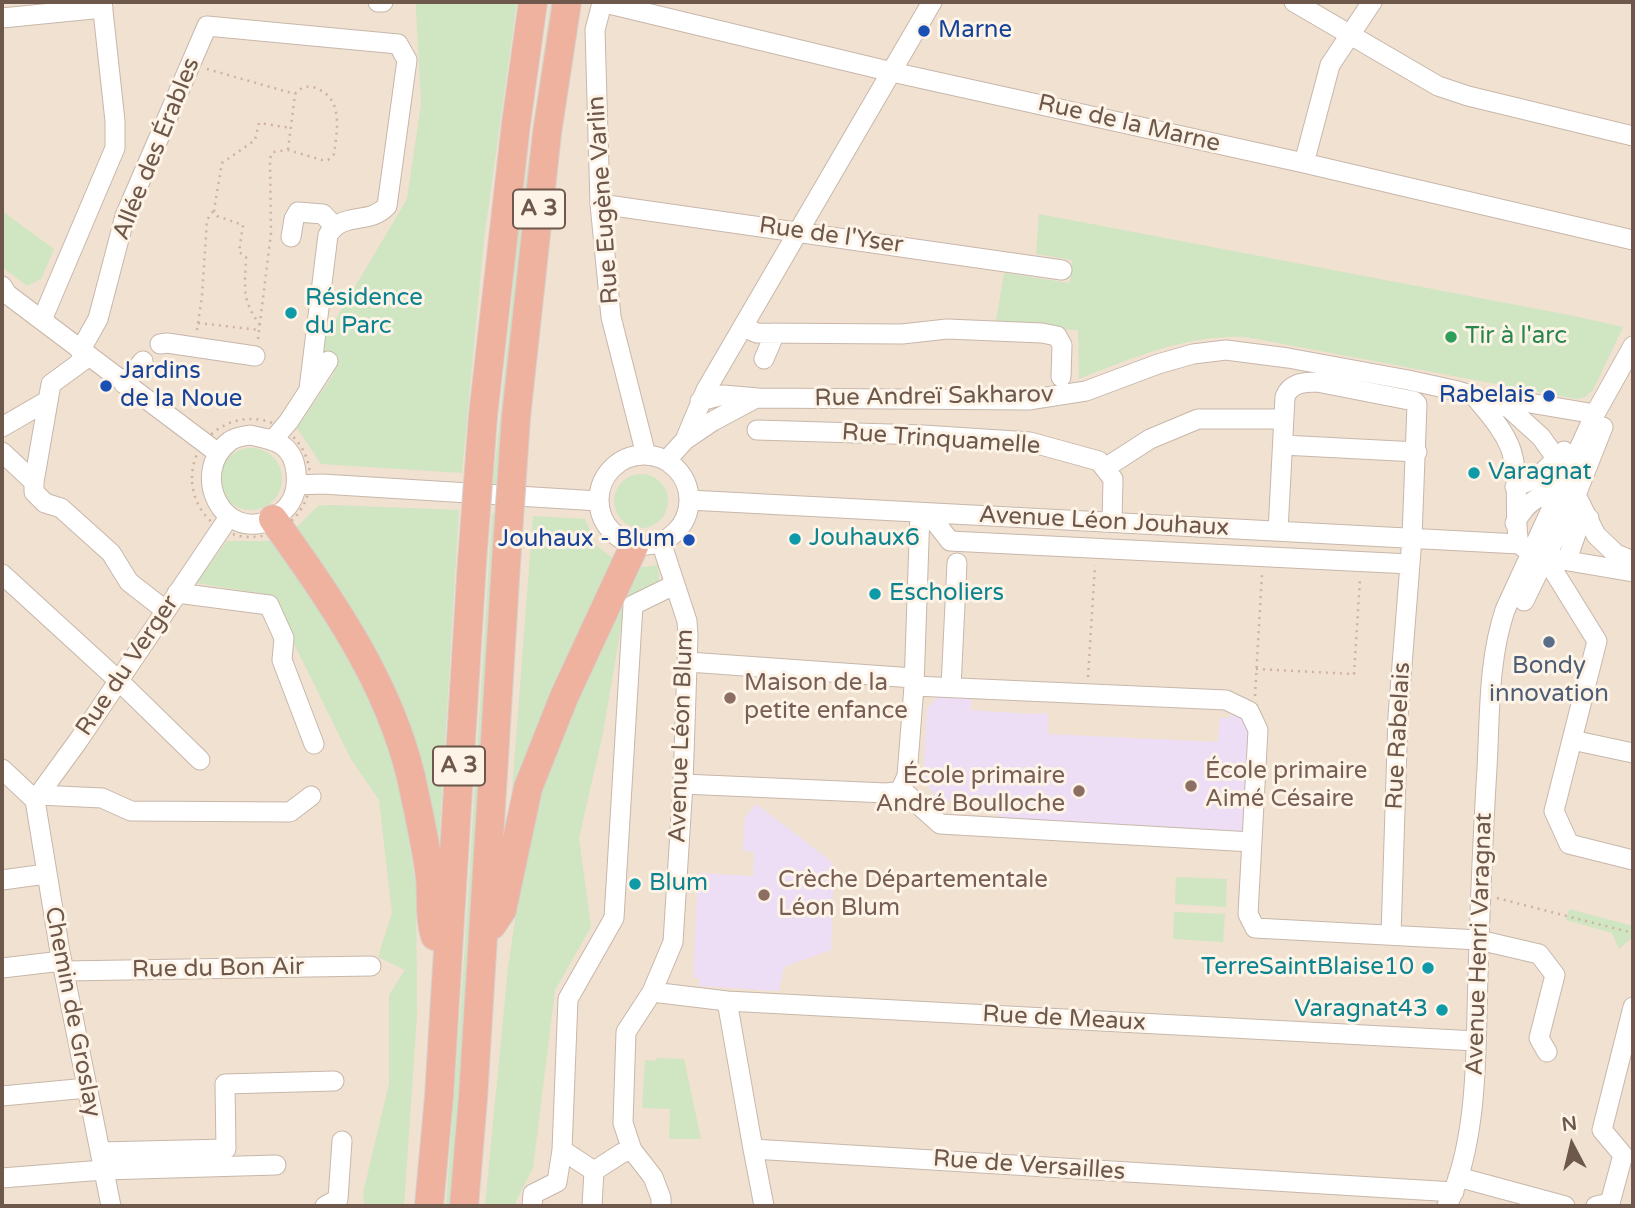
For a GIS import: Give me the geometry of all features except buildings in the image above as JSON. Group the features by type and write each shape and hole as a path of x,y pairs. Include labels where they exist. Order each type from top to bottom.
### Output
{"highway":[{"name":"A 3","path":"429,1206 439,1097 445,970 483,416 516,124 533,2"},
{"name":"A 3","path":"464,1206 516,417 548,133 567,2"},
{"path":"277,524 334,604 364,656 392,719 410,775 430,878 431,923 445,970"},
{"path":"483,939 502,910 528,788 564,697 648,543"}],"street":[{"path":"685,440 700,401 719,366 932,2"},
{"path":"1294,2 1438,86 1468,96 1633,136"},
{"path":"1304,163 1330,65 1372,2"},
{"name":"Rue de la Marne","path":"625,4 892,72 1304,163 1633,240"},
{"name":"Rue Eugène Varlin","path":"625,4 601,7 595,30 600,204 611,317 646,455"},
{"path":"2,18 103,5 108,122 115,148 42,320"},
{"name":"Allée des Érables","path":"84,354 98,319 125,216 207,26 398,44 407,60 387,206 380,213 367,218 346,219 334,226"},
{"name":"Rue de l'Yser","path":"600,204 1062,270"},
{"path":"291,237 298,212 323,214 334,226 328,235 309,389"},
{"path":"4,291 211,448"},
{"path":"743,327 757,333 902,334 947,329 1057,335 1062,345 1062,377"},
{"path":"764,359 775,333"},
{"path":"160,344 255,356"},
{"name":"Avenue Henri Varagnat","path":"1453,1192 1474,1093 1480,892 1492,679 1532,551 1561,491 1588,413 1633,346"},
{"name":"Rue Andreï Sakharov","path":"700,401 723,395 758,398 1028,400 1086,391 1193,354 1226,350 1288,358 1466,394 1509,408 1541,437 1573,454 1561,491 1588,518 1596,535 1606,547 1633,561"},
{"path":"84,354 51,384 34,492 45,503 61,508 111,553 129,582 165,610"},
{"name":"Avenue Henri Varagnat","path":"1573,454 1633,355"},
{"path":"124,384 143,360"},
{"path":"278,434 328,361"},
{"path":"685,440 720,407 723,395 719,366"},
{"name":"Rue Rabelais","path":"1284,419 1287,392 1302,382 1317,382 1414,401 1419,409 1398,716 1391,935"},
{"path":"1466,394 1588,413"},
{"path":"1466,394 1499,425 1511,449 1515,523 1597,641 1554,810 1569,844 1633,860"},
{"name":"Rue Andreï Sakharov","path":"666,461 685,440 713,421 758,398"},
{"path":"2,427 47,401"},
{"path":"1112,522 1113,479 1105,468 1150,439 1198,419 1284,419 1278,531"},
{"name":"Rue Trinquamelle","path":"757,430 923,435 1030,442 1099,461 1105,468"},
{"path":"211,448 250,435 278,434"},
{"path":"278,434 292,456 303,485"},
{"path":"1283,445 1417,452"},
{"path":"211,448 210,482 225,523 277,524 303,485"},
{"path":"2,452 34,482"},
{"path":"1514,487 1538,478 1573,454"},
{"path":"646,455 666,461 677,469 684,480 689,500 686,517 680,527 648,543 621,538 609,529 602,516 599,501 601,487 613,469 631,457 646,455"},
{"path":"303,485 599,501"},
{"path":"1515,523 1524,506 1561,491"},
{"name":"Avenue Léon Jouhaux","path":"689,500 1412,538 1532,551"},
{"path":"924,512 950,541 1410,564"},
{"path":"684,784 886,793 901,789 907,776 924,512"},
{"path":"1567,560 1580,522 1588,518"},
{"name":"Rue du Verger","path":"37,804 225,523"},
{"name":"Avenue Léon Blum","path":"648,543 674,585 687,621 688,662 684,784 673,942 652,992 626,1032 623,1123 632,1150 653,1177 661,1198 661,1206"},
{"path":"1532,551 1633,572"},
{"path":"951,687 957,564"},
{"path":"2,574 119,681 200,760"},
{"path":"532,1206 533,1194 557,1182 562,1150 568,999 614,918 633,605 674,585"},
{"path":"177,593 269,605 284,638 282,660 314,744"},
{"path":"688,662 951,687 1226,700 1249,711 1258,730 1248,914 1255,928 1479,940 1538,954 1555,975 1539,1038 1547,1052"},
{"path":"1572,740 1633,752"},
{"path":"2,769 37,804 102,797 131,811 290,812 311,796"},
{"path":"901,789 940,824 1252,842"},
{"name":"Chemin de Groslay","path":"37,804 46,874 111,1206"},
{"path":"2,880 46,874"},
{"name":"Rue du Bon Air","path":"2,968 372,966"},
{"name":"Rue de Meaux","path":"652,992 727,1001 1476,1041"},
{"path":"727,1001 764,1206"},
{"path":"1596,1206 1610,1203 1623,1155 1602,1130 1633,1007"},
{"path":"2,1178 101,1161 226,1149 225,1084 334,1081"},
{"path":"2,1096 87,1088"},
{"path":"324,1206 338,1199 342,1141"},
{"name":"Rue de Versailles","path":"754,1149 1453,1192 1565,1206"},
{"path":"562,1150 594,1171"},
{"path":"594,1171 622,1153 632,1150"},
{"path":"101,1161 276,1165"},
{"path":"592,1206 594,1171"}],"path":[{"path":"190,65 295,94 288,150"},
{"path":"194,347 207,220 214,210 222,163 255,140 259,123 291,128"},
{"path":"198,323 260,327 248,309 245,298 246,257 239,252 243,225 217,216 214,210"},
{"path":"243,420 270,422 278,434 297,441 309,466 303,485 300,512 277,524 263,536 245,537 225,523 210,521 199,507 194,492 194,465 211,448 221,428 243,420"},
{"path":"1087,694 1096,548"},
{"path":"1249,711 1254,703 1263,556"},
{"path":"1256,669 1354,674 1362,561"},
{"path":"1480,892 1633,933"}],"shaded area":[{"path":"2,2 1633,2 1633,1206 2,1206"},
{"path":"939,695 972,696 971,710 1048,713 1048,734 1218,742 1220,718 1230,718 1231,711 1252,725 1247,837 1013,822 976,804 938,800 923,780 927,709"},
{"name":"Crèche Départementale Léon Blum","path":"756,804 831,861 834,871 831,950 784,967 779,991 699,986 700,978 693,978 698,873 753,876 754,852 743,851 745,817"}],"green space":[{"path":"417,2 517,2 484,239 462,473 321,464 297,428 333,375 320,346 407,199 421,104"},
{"path":"551,2 556,2 499,485 493,484 520,220"},
{"path":"2,211 54,249 41,279 27,286 2,267"},
{"path":"1039,214 1623,327 1593,390 1585,397 1576,399 1246,337 1224,337 1161,349 1079,379 1078,330 995,327 1004,273 1070,283 1072,260 1036,254"},
{"path":"251,448 273,457 282,479 273,501 251,510 229,501 220,479 229,457"},
{"path":"646,474 656,478 664,486 668,501 664,516 656,524 636,528 626,524 618,516 614,496 618,486 626,478"},
{"path":"318,506 459,510 437,879 423,784 294,530"},
{"path":"492,513 498,514 452,1206 446,1206 464,958"},
{"path":"533,516 585,519 597,546 617,561 510,817"},
{"path":"227,541 280,541 367,684 399,776 416,886 417,1015 404,1206 365,1206 363,1193 389,1084 389,995 405,970 378,957 392,913 379,800 351,759 270,595 196,583"},
{"path":"658,565 659,580 622,621 603,733 579,838 591,927 555,990 533,1168 516,1206 485,1206 508,968 524,859 547,765 636,568"},
{"path":"1176,877 1227,879 1226,907 1175,904"},
{"path":"1569,909 1633,926 1633,937 1619,949 1612,933 1566,920"},
{"path":"1174,912 1225,914 1223,942 1173,939"},
{"path":"656,1058 684,1059 701,1139 669,1139 670,1109 642,1108 645,1060 655,1061"}],"place":[{"name":"Marne","path":"924,31"},
{"name":"Résidence du Parc","path":"291,313"},
{"name":"Tir à l'arc","path":"1451,337"},
{"name":"Jardins de la Noue","path":"106,386"},
{"name":"Rabelais","path":"1549,396"},
{"name":"Varagnat","path":"1474,473"},
{"name":"Jouhaux6","path":"795,539"},
{"name":"Jouhaux - Blum","path":"689,540"},
{"name":"Escholiers","path":"875,594"},
{"name":"Bondy innovation","path":"1549,642"},
{"name":"Maison de la petite enfance","path":"730,698"},
{"name":"École primaire Aimé Césaire","path":"1191,786"},
{"name":"École primaire André Boulloche","path":"1079,791"},
{"name":"Blum","path":"635,884"},
{"name":"Crèche Départementale Léon Blum","path":"764,895"},
{"name":"TerreSaintBlaise10","path":"1428,968"},
{"name":"Varagnat43","path":"1442,1010"}]}
